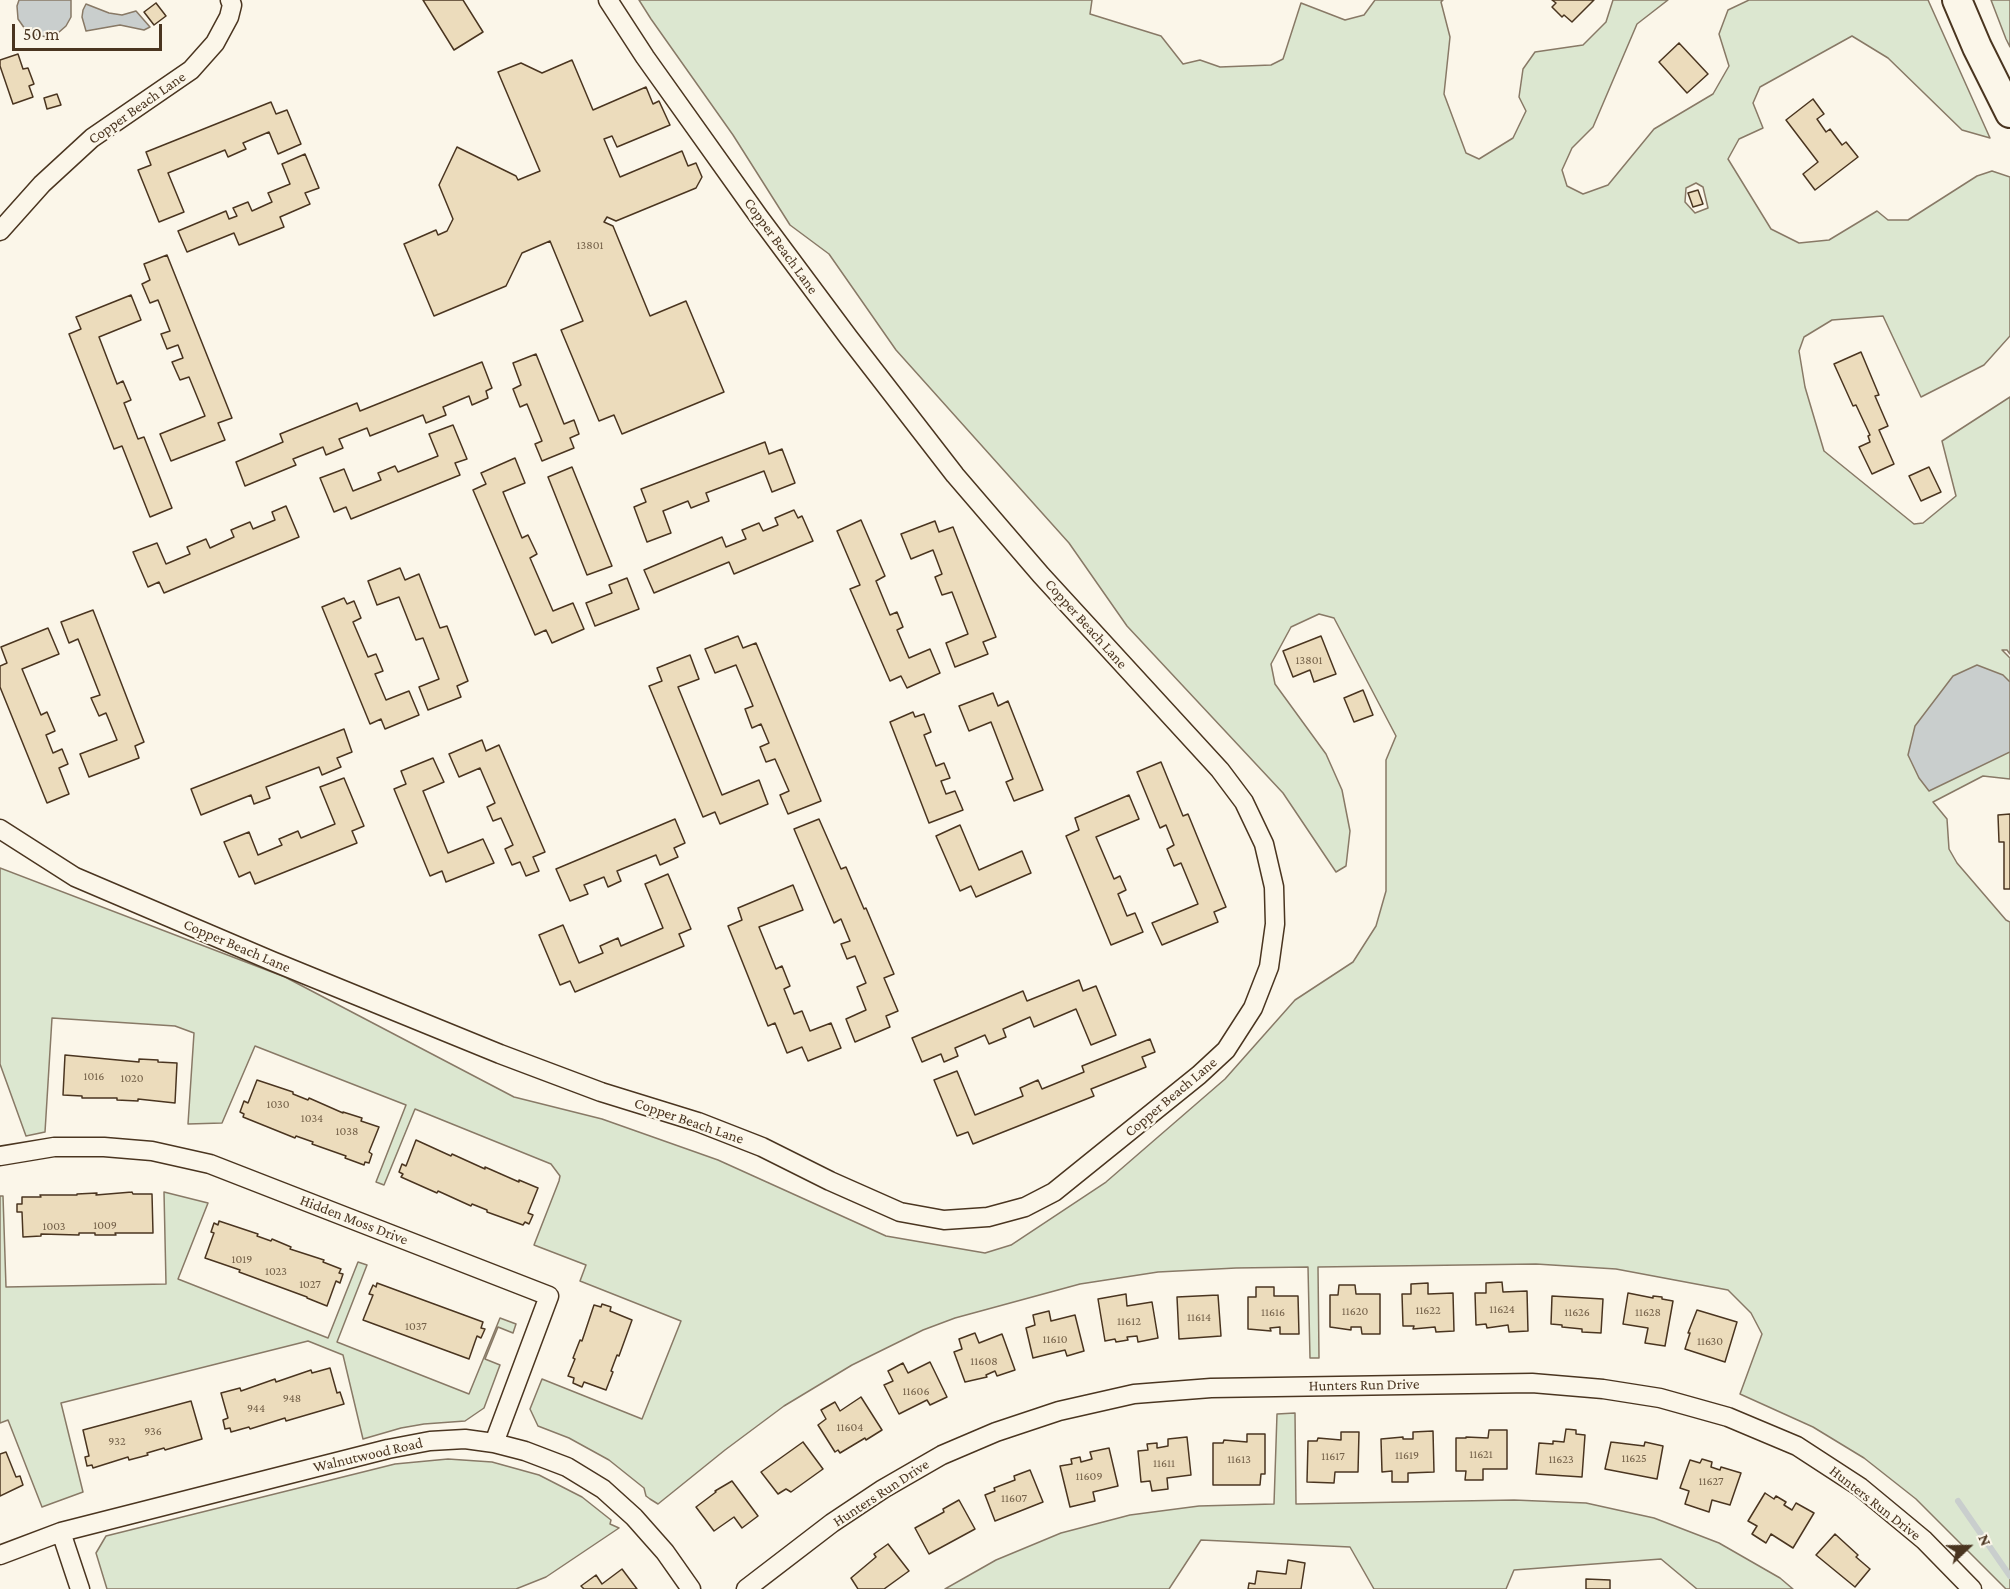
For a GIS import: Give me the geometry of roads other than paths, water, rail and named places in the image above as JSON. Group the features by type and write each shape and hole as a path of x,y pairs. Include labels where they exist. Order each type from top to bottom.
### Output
{"main road":[{"path":"1957,0 1977,47 2010,113"}],"street":[{"name":"Copper Beach Lane","path":"0,231 42,184 92,138 191,70 215,43 229,17 232,5 230,0"},
{"name":"Copper Beach Lane","path":"0,829 75,877 272,961 500,1054 601,1092 698,1122 762,1147 900,1212 944,1220 988,1217 1025,1208 1054,1192 1181,1090 1226,1050 1253,1008 1269,967 1275,924 1274,887 1264,844 1244,802 1220,770 1041,575 948,466 759,217 645,57 608,0"},
{"name":"Hidden Moss Drive","path":"0,1156 54,1147 104,1147 152,1152 210,1164 549,1296 494,1443"},
{"name":"Hunters Run Drive","path":"746,1589 832,1523 883,1489 942,1455 996,1432 1059,1411 1134,1394 1211,1388 1532,1383 1603,1389 1660,1398 1728,1417 1797,1446 1860,1487 1924,1540 1972,1589"},
{"name":"Walnutwood Road","path":"0,1555 62,1532 388,1449 430,1441 465,1439 525,1451 567,1467 603,1489 634,1517 665,1552 691,1589"},
{"path":"62,1532 80,1589"}],"waterway":[{"path":"1958,1501 2010,1576"}]}
